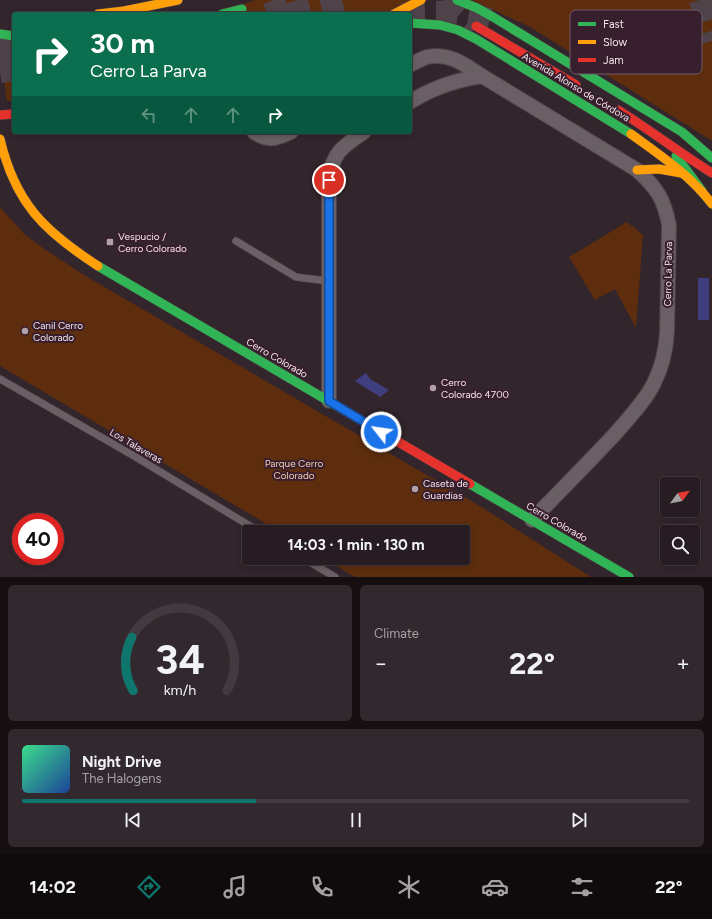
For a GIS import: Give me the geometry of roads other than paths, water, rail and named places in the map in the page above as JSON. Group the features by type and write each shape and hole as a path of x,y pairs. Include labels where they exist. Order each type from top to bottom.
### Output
{"main road":[{"path":"115,12 178,0"},
{"path":"412,6 421,0"},
{"path":"398,12 430,0"},
{"path":"457,0 477,8 515,29 570,63"},
{"path":"230,12 242,9"},
{"name":"Avenida Alonso de Córdova","path":"412,23 440,25 458,30 476,39 627,131 684,174 702,191 712,204"},
{"path":"476,26 582,88"},
{"path":"0,34 12,36"},
{"path":"589,74 682,132 712,153"},
{"path":"609,104 712,173"},
{"path":"0,115 12,114"},
{"path":"682,132 712,158"},
{"path":"660,137 702,191"},
{"name":"Cerro Colorado","path":"0,139 7,162 20,194 30,209 66,244 103,269 629,577"},
{"path":"638,170 670,170 684,174"}],"street":[{"name":"Cerro La Parva","path":"412,64 430,57 445,56 458,60 638,170 650,182 660,197 667,214 669,226 666,347 654,384 629,418 567,485 532,520"},
{"path":"412,101 449,83 482,76"},
{"path":"257,134 262,138 269,139 281,137 287,134"},
{"path":"329,401 329,180 331,167 336,156 347,143 361,134"}],"lane":[{"path":"236,241 296,277 329,281"},
{"name":"Los Talaveras","path":"0,379 134,456 248,525"},
{"path":"315,565 335,577"}],"tunnel":[{"path":"297,12 346,0"},
{"path":"443,0 462,17 476,26"},
{"path":"700,0 712,41"},
{"path":"273,12 301,2"},
{"path":"412,13 446,12 468,14 490,19"},
{"path":"0,50 12,50"},
{"path":"0,72 12,70"}],"place":[{"name":"Vespucio / Cerro Colorado","path":"110,242"},
{"name":"Canil Cerro Colorado","path":"25,331"},
{"name":"Cerro Colorado 4700","path":"433,388"},
{"name":"Caseta de Guardias","path":"415,489"}],"park label":[{"name":"Parque Cerro Colorado","path":"294,468"}]}
